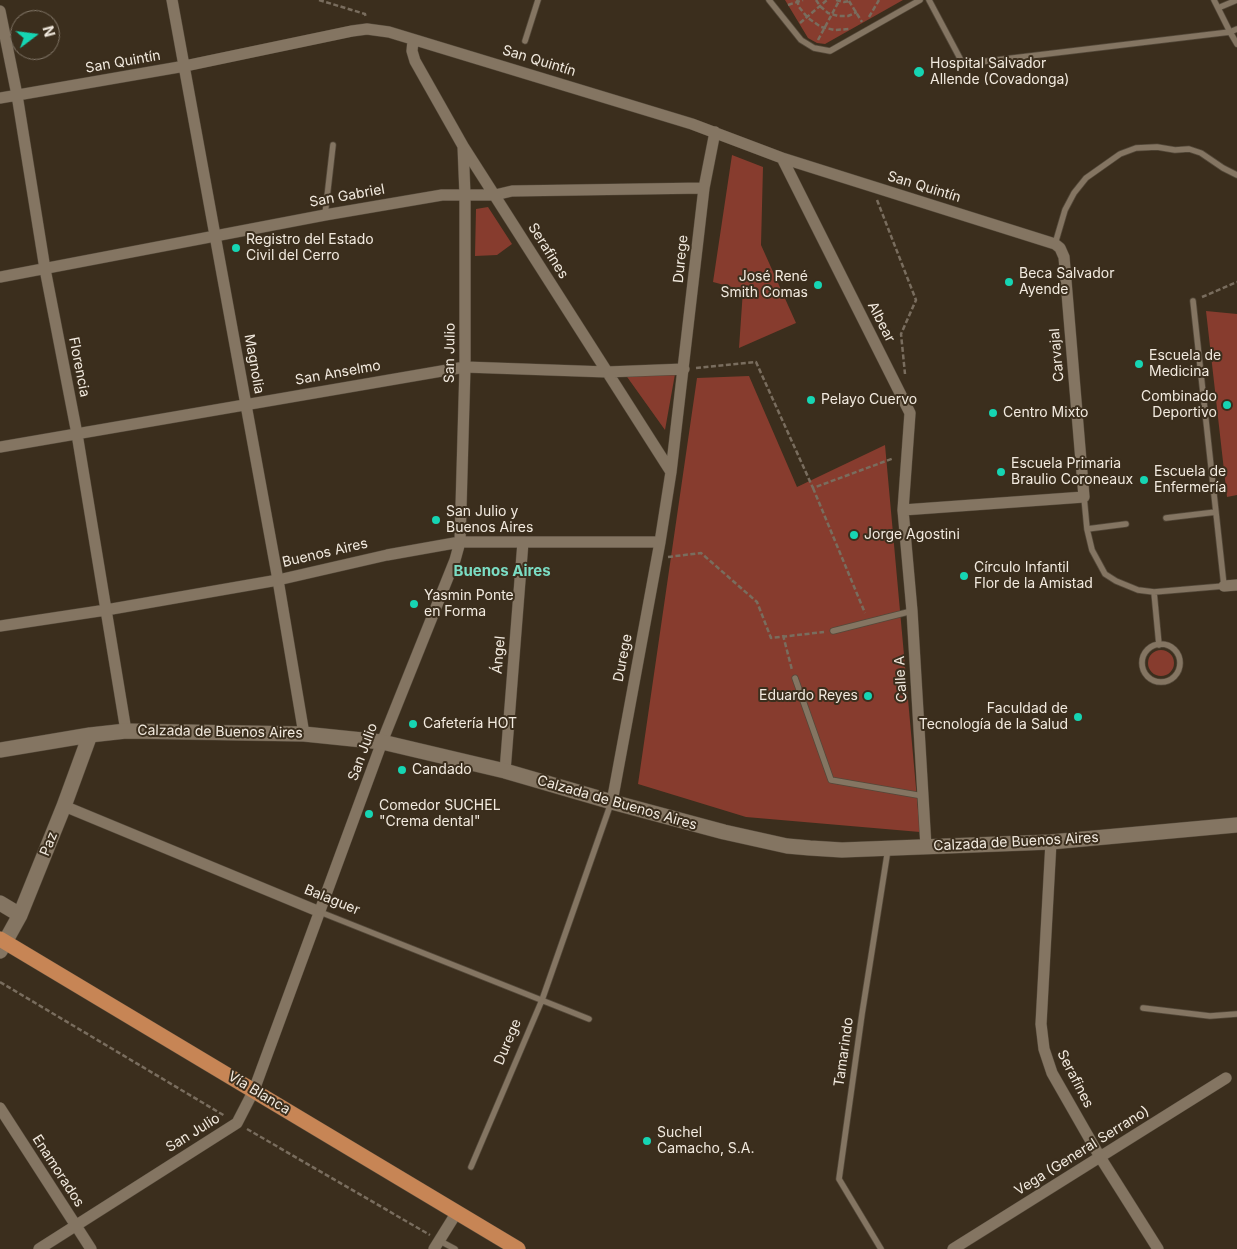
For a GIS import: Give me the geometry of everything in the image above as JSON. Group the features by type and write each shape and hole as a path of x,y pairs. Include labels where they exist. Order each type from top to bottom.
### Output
{"main road":[{"name":"Vía Blanca","path":"2,944 254,1090 518,1249"}],"street":[{"name":"Magnolia","path":"172,0 278,580 304,734"},
{"name":"Florencia","path":"0,11 45,269 77,434 126,731"},
{"name":"San Quintín","path":"0,98 185,66 352,31 367,29 389,32 715,132 782,158 1055,244"},
{"name":"Serafines","path":"413,40 412,51 415,61 463,146 671,472"},
{"name":"Durege","path":"612,802 657,559 671,472 704,188 715,132"},
{"name":"San Julio","path":"39,1249 237,1123 254,1090 382,742 455,560 460,542 465,366 465,195 463,146"},
{"name":"Albear","path":"782,158 910,413 903,510"},
{"name":"San Gabriel","path":"0,277 325,215 442,195 495,195 512,191 704,188"},
{"name":"Carvajal","path":"1055,244 1060,248 1064,257 1084,497"},
{"name":"San Anselmo","path":"0,447 465,366 607,372 684,369"},
{"path":"903,510 1084,497"},
{"name":"Calle A","path":"903,510 912,611 926,847"},
{"name":"Buenos Aires","path":"0,626 106,610 278,580 387,555 460,542 660,542"},
{"name":"Ángel","path":"505,771 523,542"},
{"name":"Carvajal","path":"1224,586 1237,585"},
{"name":"Calzada de Buenos Aires","path":"0,750 126,731 304,734 382,742 505,771 724,832 787,846 842,850 1051,842 1237,825"},
{"name":"Paz","path":"2,944 20,915 64,806 90,735"},
{"name":"Balaguer","path":"64,806 320,912"},
{"name":"Serafines","path":"1051,842 1041,1024 1047,1061 1100,1157 1158,1249"},
{"path":"0,903 20,915"},
{"name":"Vega (General Serrano)","path":"953,1249 1226,1078"},
{"name":"Enamorados","path":"0,1108 91,1249"},
{"path":"437,1245 458,1212"}],"lane":[{"path":"525,40 538,0"},
{"path":"769,0 801,40 814,48 830,51 920,0"},
{"path":"929,0 963,64 1230,32 1237,29"},
{"path":"1214,0 1237,44"},
{"path":"1218,8 1237,0"},
{"path":"325,215 333,145"},
{"path":"1055,244 1065,210 1074,193 1086,178 1120,154 1136,148 1189,149 1201,153 1237,175"},
{"path":"1193,302 1224,586"},
{"name":"Carvajal","path":"1084,497 1087,529 1092,550 1105,574 1126,586 1154,592 1224,586"},
{"path":"1166,518 1216,512"},
{"path":"1087,529 1126,524"},
{"path":"1154,592 1159,645"},
{"path":"833,631 912,611"},
{"path":"1159,645 1171,648 1179,657 1180,664 1175,675 1164,682 1152,680 1144,672 1142,666 1144,654 1148,649 1159,645"},
{"path":"795,678 831,780 923,796"},
{"name":"Durege","path":"471,1167 542,1000 612,802"},
{"name":"Tamarindo","path":"881,1249 839,1179 888,848"},
{"name":"Balaguer","path":"320,912 590,1019"},
{"path":"1143,1008 1210,1016 1237,1014"},
{"path":"437,1245 455,1249"}],"path":[{"path":"319,0 365,14 367,29"},
{"path":"788,5 802,0"},
{"path":"816,0 820,6 838,16 848,16 856,12"},
{"path":"799,24 827,0"},
{"path":"814,48 837,1 850,0 863,23"},
{"path":"798,1 807,17 820,27 835,30 850,29 863,23 873,13 879,0"},
{"path":"872,187 916,300 901,334 905,374"},
{"path":"1193,302 1237,282"},
{"path":"684,369 756,362 813,488 868,622"},
{"path":"813,488 907,453"},
{"path":"657,559 701,553 757,602 771,638 833,631"},
{"path":"783,636 795,678"},
{"path":"0,982 437,1245"}],"shaded area":[{"path":"785,0 903,0 825,44 817,43 808,38"},
{"path":"732,155 763,167 761,245 796,323 739,348 743,290 713,282"},
{"path":"488,207 512,244 497,255 475,256 476,209"},
{"name":"Combinado Deportivo","path":"1206,311 1237,314 1237,495 1227,497"},
{"path":"625,374 675,374 665,430"},
{"path":"749,376 797,487 885,445 920,832 746,817 638,784 697,378"},
{"path":"1161,650 1170,654 1174,663 1170,672 1161,676 1152,672 1148,663 1152,654"}],"place":[{"name":"Hospital Salvador Allende (Covadonga)","path":"919,72"},
{"name":"Registro del Estado Civil del Cerro","path":"236,248"},
{"name":"Beca Salvador Ayende","path":"1009,282"},
{"name":"José René Smith Comas","path":"818,285"},
{"name":"Escuela de Medicina","path":"1139,364"},
{"name":"Pelayo Cuervo","path":"811,400"},
{"name":"Combinado Deportivo","path":"1227,405"},
{"name":"Centro Mixto","path":"993,413"},
{"name":"Escuela Primaria Braulio Coroneaux","path":"1001,472"},
{"name":"Escuela de Enfermería","path":"1144,480"},
{"name":"San Julio y Buenos Aires","path":"436,520"},
{"name":"Jorge Agostini","path":"854,535"},
{"name":"Círculo Infantil Flor de la Amistad","path":"964,576"},
{"name":"Yasmin Ponte en Forma","path":"414,604"},
{"name":"Eduardo Reyes","path":"868,696"},
{"name":"Faculdad de Tecnología de la Salud","path":"1078,717"},
{"name":"Cafetería HOT","path":"413,724"},
{"name":"Candado","path":"402,770"},
{"name":"Comedor SUCHEL \"Crema dental\"","path":"369,814"},
{"name":"Suchel Camacho, S.A.","path":"647,1141"}],"district":[{"name":"Buenos Aires","path":"502,571"}]}
